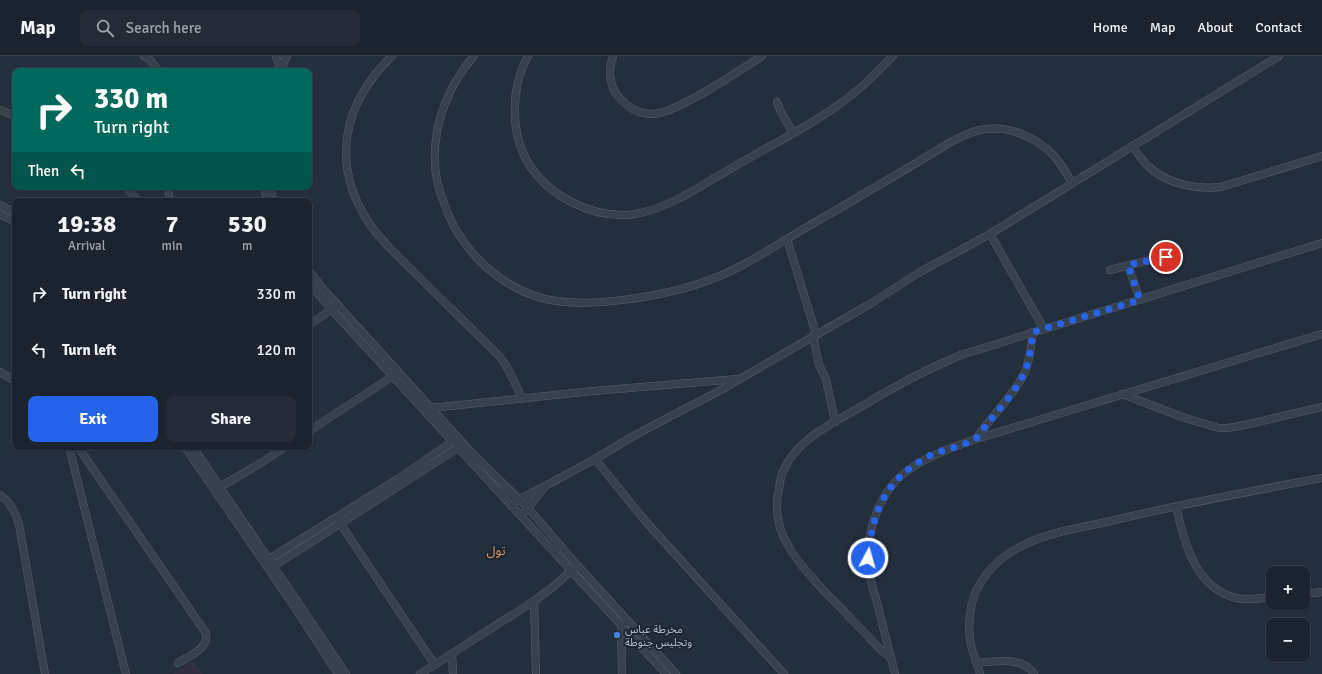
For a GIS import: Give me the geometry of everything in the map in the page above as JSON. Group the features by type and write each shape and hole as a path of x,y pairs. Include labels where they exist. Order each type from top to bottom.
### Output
{"street":[{"path":"144,56 149,59 156,68"},
{"path":"276,56 279,68"},
{"path":"281,68 287,56"},
{"path":"392,56 379,68 361,93 350,122 346,156 350,185 365,216 374,230 505,364 516,382 522,399"},
{"path":"474,56 453,87 440,120 435,148 437,181 445,208 458,236 467,248 484,266 512,285 534,296 571,302 608,301 654,295 688,288 713,279 744,264 970,132 1003,129 1036,141 1056,158 1072,183"},
{"path":"528,56 520,75 516,101 517,130 522,150 530,165 553,190 563,197 590,210 607,214 625,215 647,211 661,206 793,133 834,108 871,78 893,56"},
{"path":"612,56 609,72 612,85 617,94 628,106 644,113 653,114 662,113 673,109 762,56"},
{"path":"511,506 519,498 547,485 637,434 740,379 870,304 920,272 990,234 1279,56"},
{"path":"777,102 793,133"},
{"path":"0,110 12,115"},
{"path":"1132,146 1148,166 1160,174 1178,183 1207,189 1221,187 1322,156"},
{"path":"129,190 135,198"},
{"path":"0,205 12,211"},
{"path":"0,214 12,220"},
{"path":"990,234 1044,329"},
{"path":"787,239 814,335 819,365 826,379 836,422"},
{"path":"891,658 864,633 797,560 789,548 778,520 777,496 782,474 796,451 810,439 836,422 891,389 961,355 1322,244"},
{"path":"1110,270 1166,257"},
{"path":"1128,265 1140,300"},
{"path":"312,274 396,374 455,439 528,508 621,626 666,674"},
{"path":"312,287 332,310 431,408 455,439 458,448 511,506 628,620 676,674"},
{"path":"312,323 332,310 338,304"},
{"path":"976,439 1001,408 1020,380 1028,362 1033,332"},
{"path":"895,674 868,567 869,543 872,524 886,495 895,481 909,469 930,456 976,439 1322,334"},
{"path":"0,372 12,379"},
{"path":"312,429 396,374"},
{"path":"431,408 593,391 740,379"},
{"path":"1122,394 1185,418 1219,428 1245,425 1322,406"},
{"path":"375,497 455,439"},
{"path":"267,561 458,448"},
{"path":"69,450 126,674"},
{"path":"80,450 206,633 206,638 201,648 178,663"},
{"path":"187,450 267,561"},
{"path":"195,450 271,567 346,674"},
{"path":"220,487 280,450"},
{"path":"594,459 647,523 784,674"},
{"path":"980,674 970,640 972,607 976,592 987,575 1001,558 1018,548 1038,538 1176,506 1322,478"},
{"path":"520,515 528,508 547,485"},
{"path":"0,495 6,499 14,509 20,524 45,674"},
{"path":"271,567 340,523 360,506"},
{"path":"1176,506 1190,553 1196,567 1207,582 1214,588 1237,598 1266,598"},
{"path":"340,523 435,665"},
{"path":"271,567 338,674"},
{"path":"420,674 534,601 575,567"},
{"path":"1310,593 1322,592"},
{"path":"534,601 536,674"},
{"path":"621,626 628,620"},
{"path":"621,626 622,674"},
{"path":"452,654 453,674"},
{"path":"658,665 664,659"},
{"path":"977,663 995,661 1023,664 1030,668 1034,674"}],"shaded area":[{"path":"193,661 202,674 173,674"}],"place":[{"name":"مخرطة عباس وتجليس جنوطة","path":"617,635"}],"district":[{"name":"تول","path":"496,550"}],"route":[{"path":"868,558 872,524 886,495 895,481 909,469 930,456 976,439 982,429 1001,408 1025,371 1031,352 1033,332 1140,300 1128,265 1166,257"}]}
